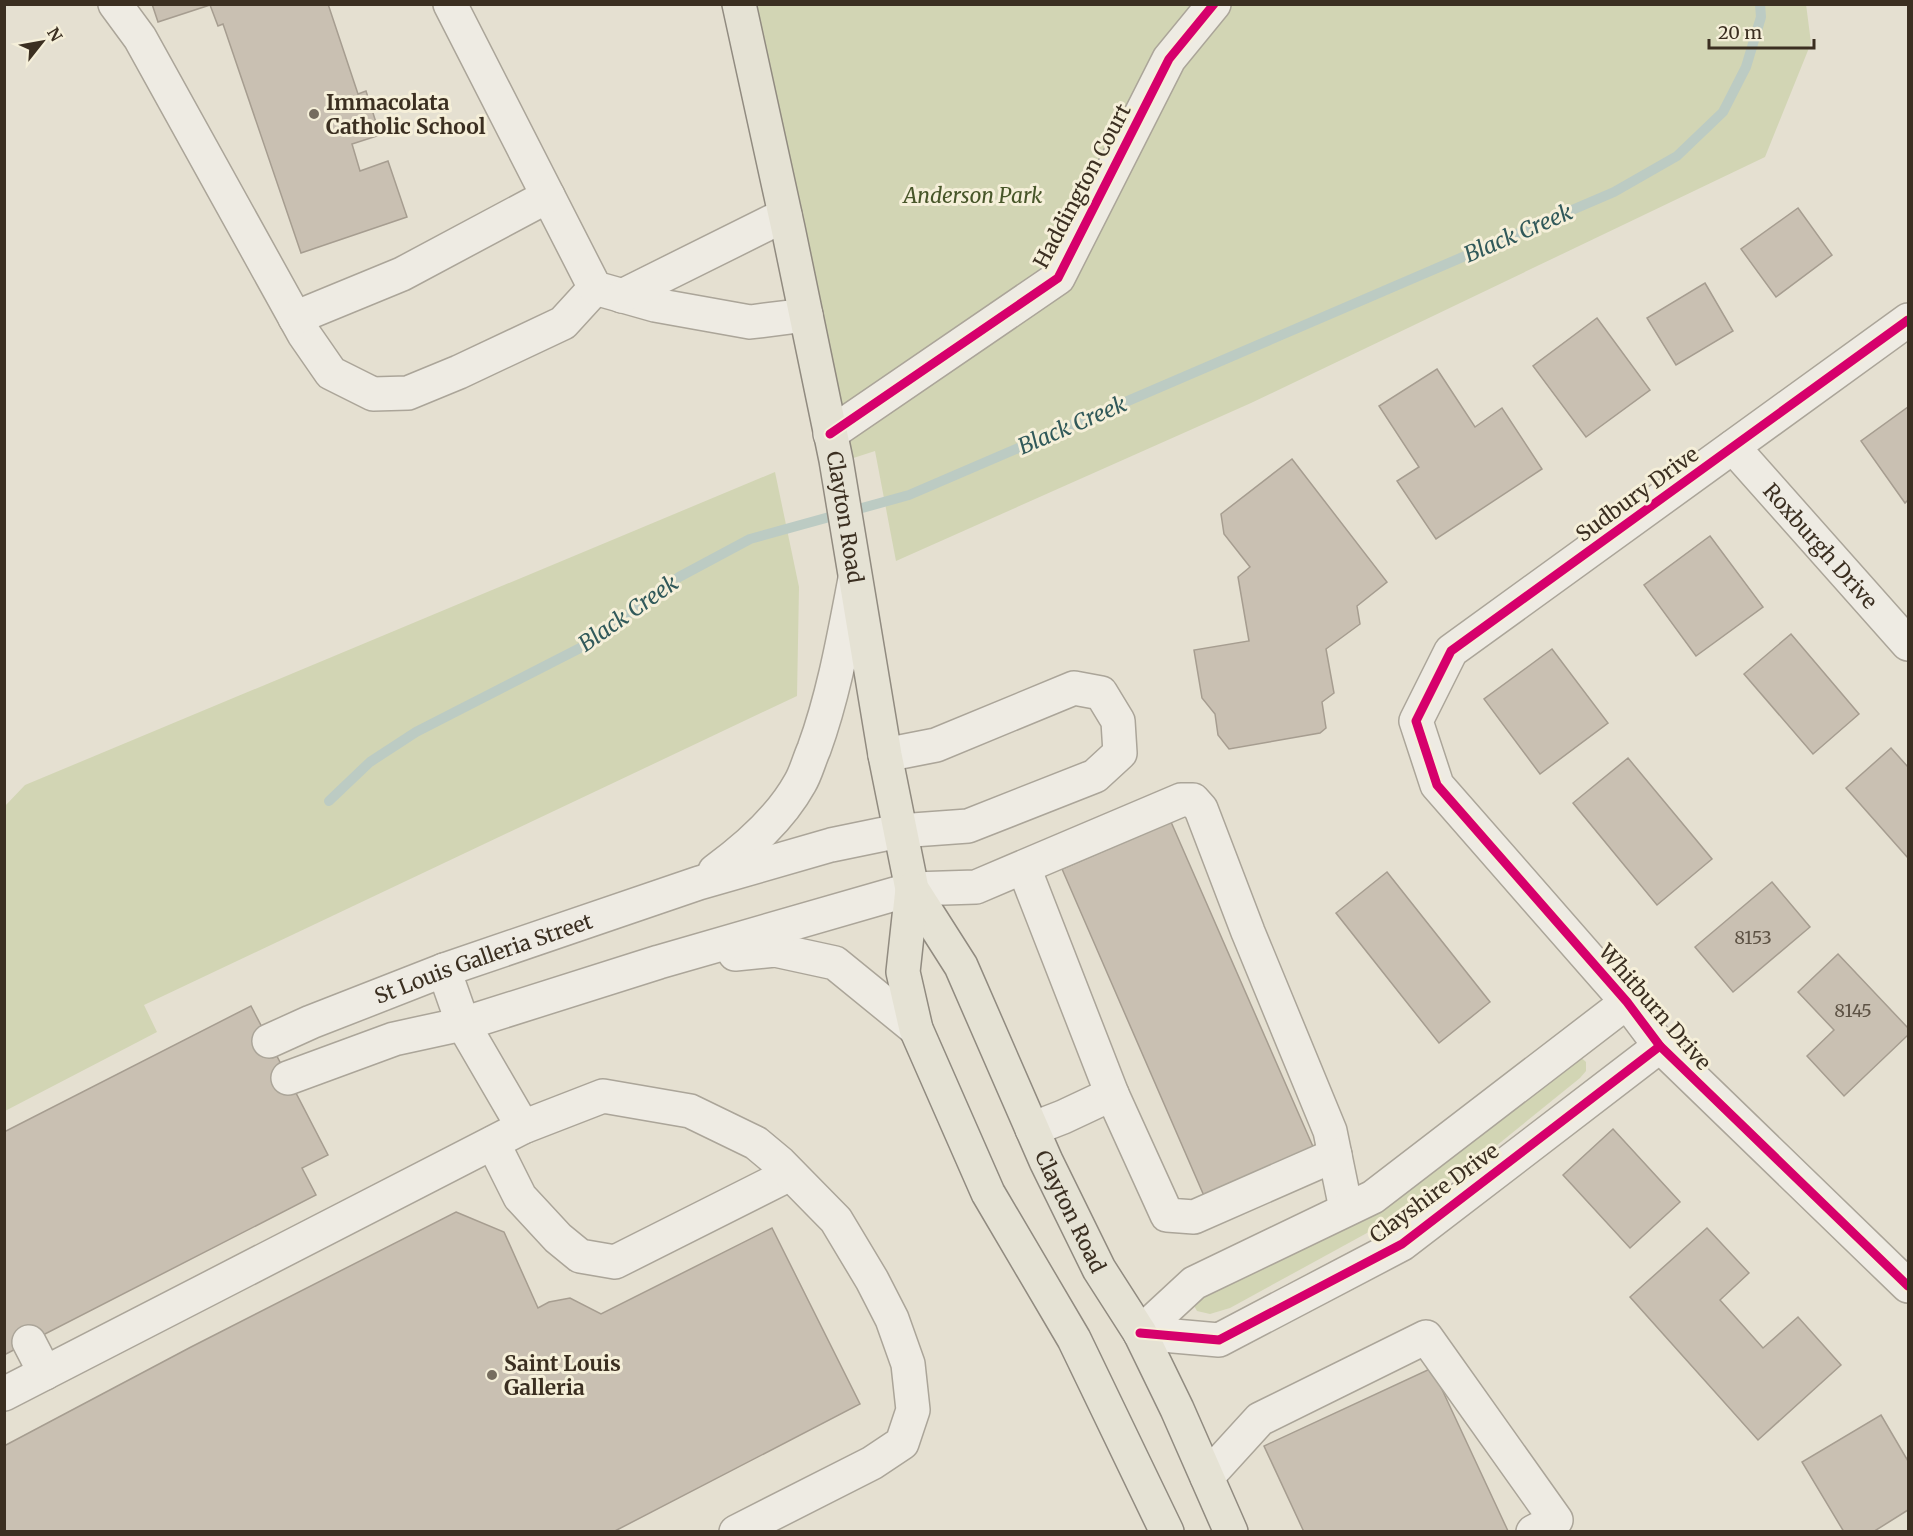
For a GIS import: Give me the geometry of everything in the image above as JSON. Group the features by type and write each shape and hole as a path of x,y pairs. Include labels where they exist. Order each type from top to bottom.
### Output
{"main road":[{"name":"Clayton Road","path":"739,4 833,447 885,755 912,889 903,972 916,1029 988,1193 1074,1339 1167,1532"},
{"name":"Clayton Road","path":"912,889 961,966 1032,1129 1099,1269 1140,1333 1177,1409 1231,1532"}],"street":[{"path":"115,4 140,38 295,318 331,374 373,394 408,393 459,372 563,323 608,292 785,215"},
{"path":"450,4 548,196 608,292 655,305 750,322 806,315"},
{"name":"Haddington Court","path":"833,447 1058,278 1169,59 1214,4"},
{"path":"295,318 402,274 548,196"},
{"name":"Sudbury Drive","path":"1416,721 1451,651 1908,320"},
{"name":"Roxburgh Drive","path":"1733,447 1908,644"},
{"name":"St Louis Galleria Street","path":"699,883 743,850 763,831 801,782 823,723 856,574"},
{"name":"St Louis Galleria Street","path":"269,1041 311,1022 444,970 699,883 824,847 899,831 968,826 1095,776 1120,753 1118,721 1101,693 1074,688 936,745 885,755"},
{"name":"Whitburn Drive","path":"1416,721 1437,785 1627,1002 1660,1046 1908,1286"},
{"path":"288,1078 394,1039 463,1024 659,962 912,889 976,887 1181,800 1193,800 1201,809 1248,932 1330,1131 1347,1209"},
{"path":"1024,868 1112,1094 1167,1215 1194,1217 1335,1155"},
{"path":"659,962 775,950 835,963 916,1029"},
{"path":"444,970 463,1024 523,1127"},
{"name":"Clayshire Drive","path":"1140,1333 1194,1283 1373,1197 1627,1002"},
{"name":"Clayshire Drive","path":"1140,1333 1219,1340 1401,1244 1660,1046"},
{"path":"1032,1129 1112,1094"},
{"path":"4,1394 523,1127 603,1096 690,1111 756,1143 836,1220 892,1319 908,1364 913,1410 902,1443 879,1458 736,1532"},
{"path":"493,1143 520,1197 558,1238 580,1256 615,1262 790,1174"},
{"path":"1207,1477 1260,1419 1426,1337 1556,1520 1533,1532"},
{"path":"29,1342 45,1373"}],"green space":[{"name":"Anderson Park","path":"1806,4 1811,43 1765,157 1251,403 896,561 875,451 835,464 740,5"},
{"path":"775,472 799,587 797,696 144,1005 157,1032 5,1111 5,806 25,785"},
{"path":"1577,1054 1586,1062 1586,1071 1580,1078 1480,1159 1398,1216 1230,1308 1210,1314 1197,1311 1193,1304 1195,1295"}],"building":[{"name":"Immacolata Catholic School","path":"152,4 328,4 358,94 366,91 380,135 352,144 360,171 388,161 407,217 301,253 223,24 218,26 210,5 158,22"},
{"path":"1798,208 1832,255 1776,297 1741,249"},
{"path":"1705,283 1733,331 1676,365 1647,318"},
{"path":"1597,318 1650,390 1586,437 1533,366"},
{"path":"1437,369 1475,427 1502,408 1542,469 1436,539 1397,481 1419,467 1379,406"},
{"path":"1908,407 1908,500 1905,503 1861,441"},
{"path":"1292,459 1387,582 1357,606 1360,624 1326,649 1334,693 1322,702 1326,728 1320,733 1229,749 1218,735 1215,714 1202,698 1194,650 1249,641 1238,577 1250,567 1224,534 1221,514"},
{"path":"1710,536 1763,607 1696,656 1644,585"},
{"path":"1791,634 1859,714 1813,754 1744,674"},
{"path":"1552,649 1608,723 1540,774 1484,699"},
{"path":"1891,748 1908,767 1908,858 1846,788"},
{"path":"1628,758 1712,859 1657,905 1573,803"},
{"path":"1171,822 1318,1158 1208,1205 1062,869"},
{"path":"1387,872 1490,1002 1439,1043 1336,913"},
{"path":"1772,882 1810,927 1733,992 1695,947"},
{"path":"1838,954 1908,1028 1908,1035 1844,1096 1807,1056 1834,1030 1798,992"},
{"path":"251,1006 328,1155 302,1168 316,1195 4,1355 4,1132"},
{"path":"1613,1129 1680,1202 1630,1248 1563,1175"},
{"name":"Saint Louis Galleria","path":"456,1212 504,1232 538,1308 549,1302 570,1298 601,1314 772,1228 860,1404 613,1532 4,1532 4,1446 191,1347"},
{"path":"1707,1228 1749,1273 1720,1300 1763,1348 1798,1317 1841,1365 1758,1440 1630,1297"},
{"path":"1432,1368 1508,1531 1304,1532 1264,1446"},
{"path":"1881,1415 1908,1461 1908,1510 1873,1532 1844,1532 1802,1462"}],"waterway":[{"name":"Black Creek","path":"329,801 370,762 416,732 586,645 679,577 750,539 909,495 1614,192 1677,156 1723,112 1746,67 1761,17 1760,4"}],"cycle path":[{"path":"830,434 1058,278 1169,59 1214,4"},
{"path":"1908,320 1451,651 1416,721 1437,785 1627,1002 1660,1046 1908,1286"},
{"path":"1140,1333 1219,1340 1402,1244 1660,1046"}],"place":[{"name":"Immacolata Catholic School","path":"314,114"},
{"name":"Saint Louis Galleria","path":"492,1375"}]}
